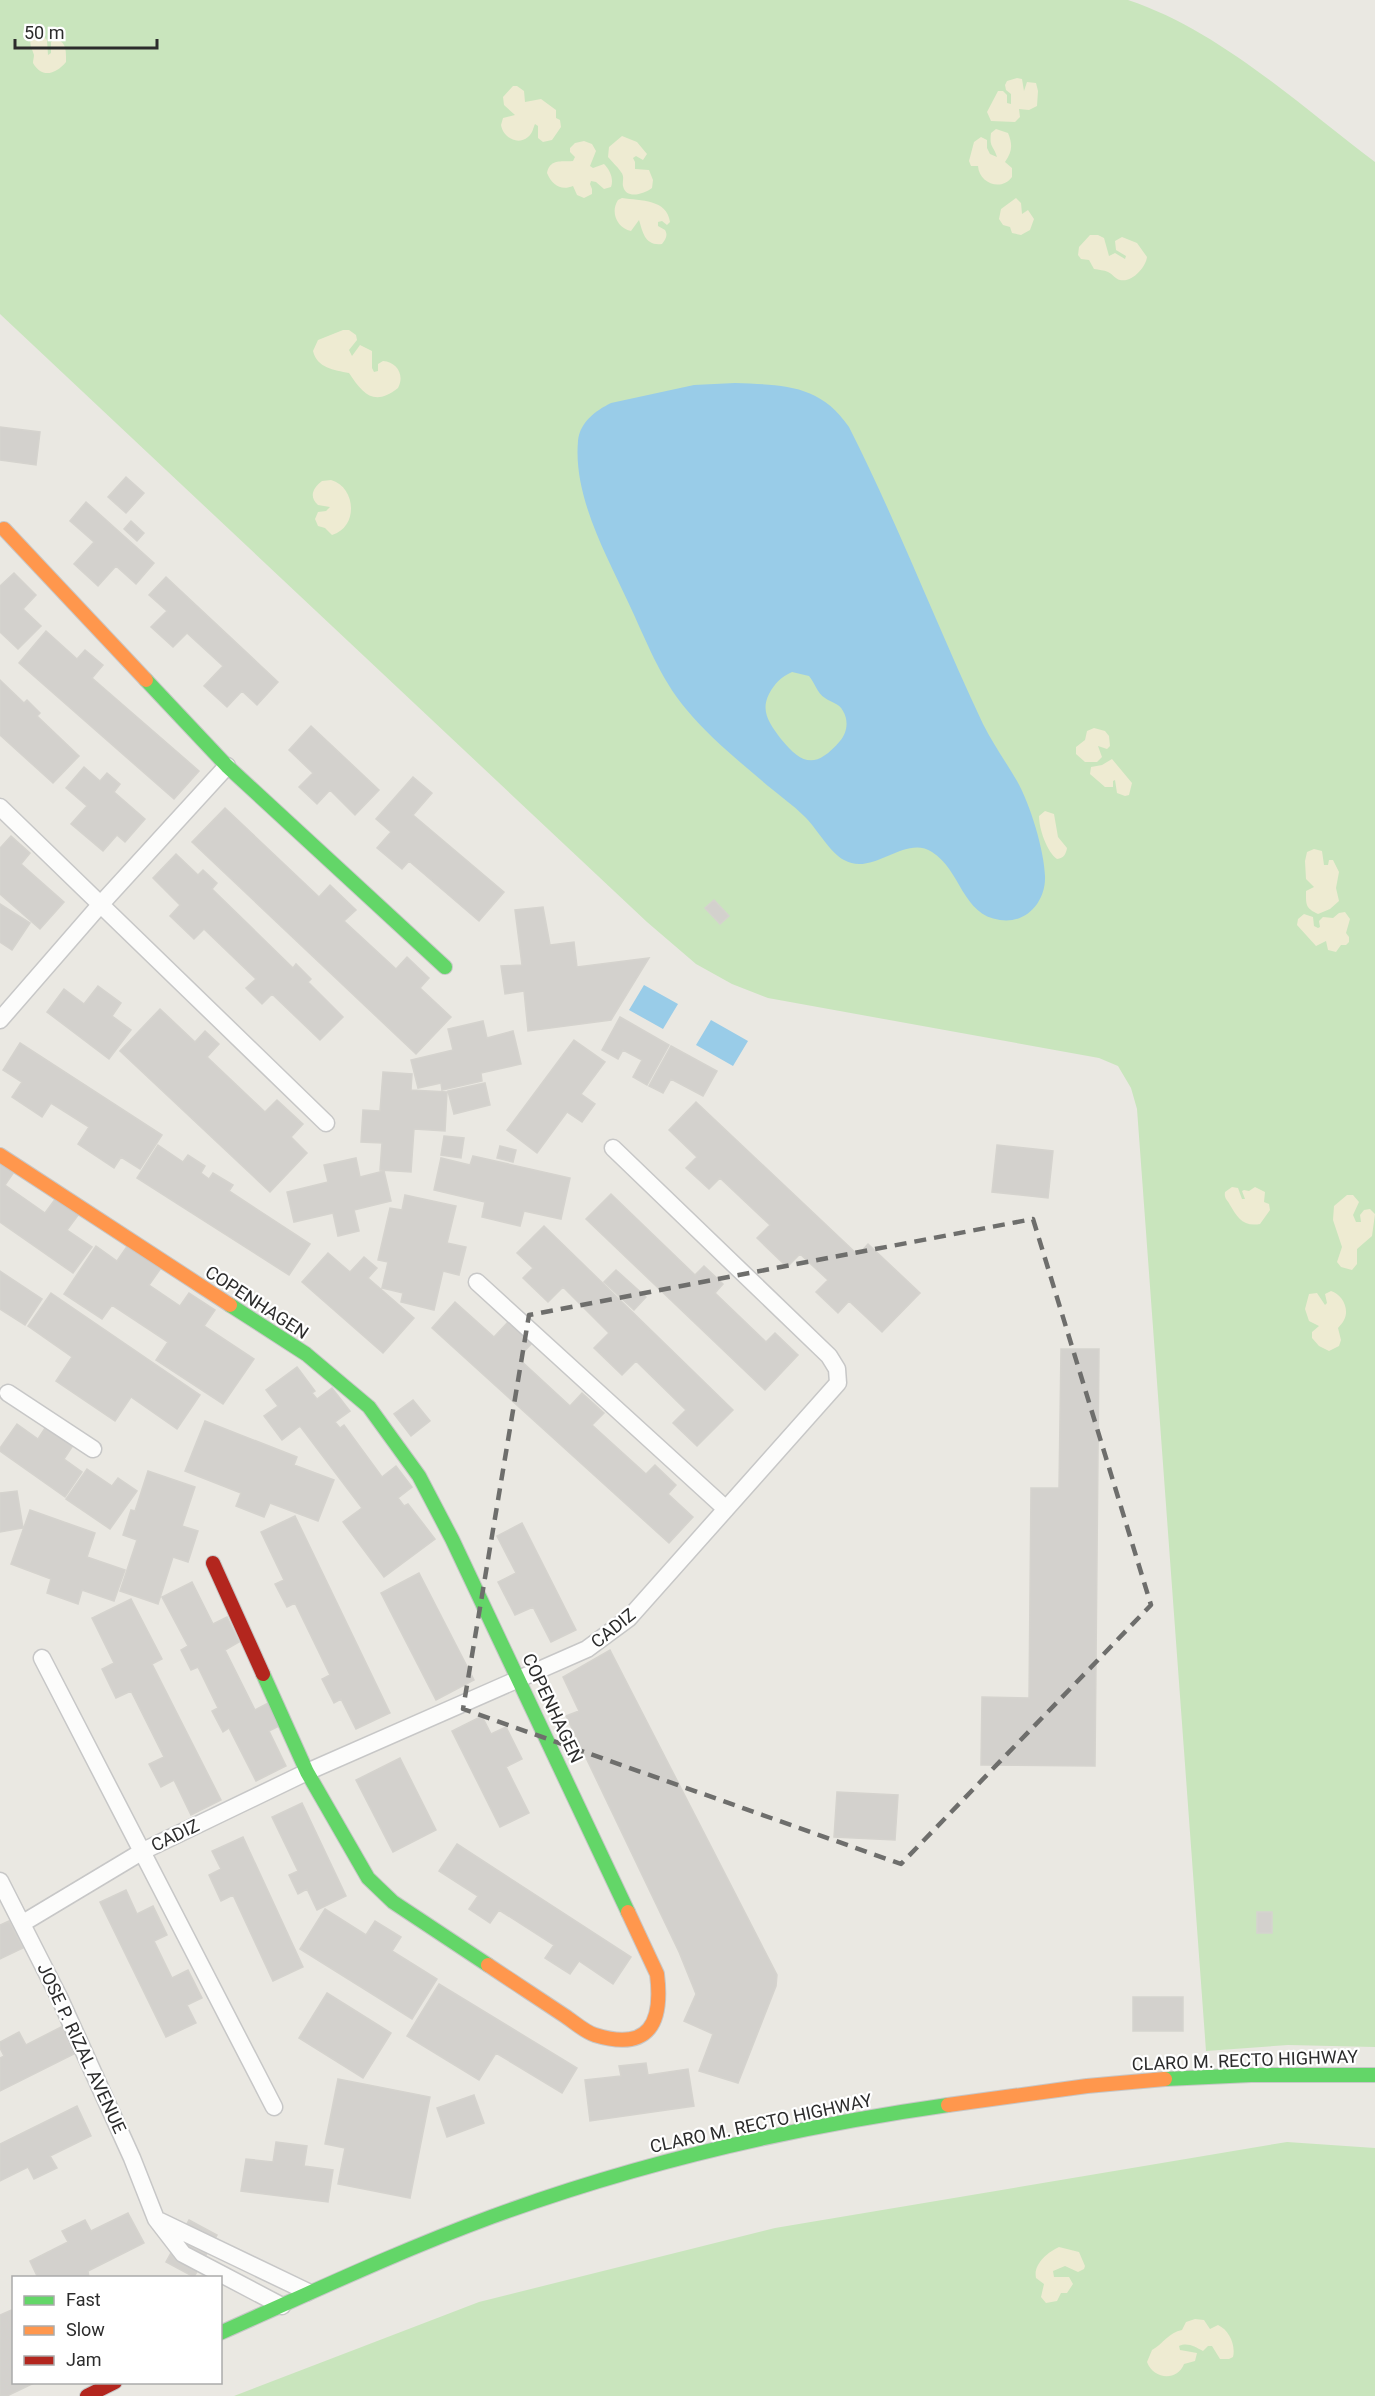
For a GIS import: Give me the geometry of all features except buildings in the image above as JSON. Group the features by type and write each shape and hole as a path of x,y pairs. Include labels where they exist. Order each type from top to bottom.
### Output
{"street":[{"path":"4,529 227,766 445,967"},
{"path":"0,1019 227,766"},
{"path":"0,807 326,1123"},
{"name":"CADIZ","path":"23,1923 143,1851 307,1772 587,1649 629,1618 838,1383 837,1369 828,1356 613,1148"},
{"name":"COPENHAGEN","path":"0,1155 306,1354 369,1407 419,1476 520,1679 657,1974 661,2001 656,2020 649,2031 628,2039 594,2035 393,1902 368,1878 307,1772 213,1563"},
{"path":"477,1282 726,1509"},
{"path":"3,1394 93,1449"},
{"path":"42,1658 274,2107"},
{"name":"JOSE P. RIZAL AVENUE","path":"0,1881 59,1997 132,2158 156,2219 183,2254 282,2306"},
{"name":"CLARO M. RECTO HIGHWAY","path":"222,2332 308,2292 454,2231 529,2203 653,2164 782,2132 970,2101 1115,2083 1256,2075 1375,2075"},
{"path":"156,2219 308,2292"},
{"path":"87,2396 112,2384"}],"highlighted area":[{"path":"1033,1219 1151,1605 901,1864 463,1709 529,1315"}],"green space":[{"path":"0,0 1128,0 1162,13 1226,49 1375,162 1375,2047 1288,2045 1206,2051 1137,1109 1131,1088 1118,1066 1099,1058 768,998 732,984 696,964 647,922 0,314"},
{"path":"1287,2142 1375,2148 1375,2396 234,2396 479,2302 775,2228"}],"sand":[{"path":"42,35 47,40 48,55 51,53 51,42 55,39 62,42 66,51 66,62 54,72 45,73 33,63 31,41 34,36"},
{"path":"1022,79 1024,91 1027,82 1036,83 1037,106 1029,110 1019,109 1020,117 1015,122 991,121 987,112 998,91 1003,91 1007,95 1007,103 1011,104 1011,94 1006,90 1005,85 1007,81"},
{"path":"513,86 524,91 525,102 541,99 556,110 556,118 560,120 561,127 552,140 543,142 538,138 538,126 535,124 531,134 519,141 511,139 502,129 503,118 515,115 504,105 503,97"},
{"path":"996,129 1008,133 1011,148 1005,162 1012,168 1012,177 1007,182 997,185 986,181 979,172 978,166 971,166 969,161 974,142 981,137 987,140 990,154 997,157 991,142 991,133"},
{"path":"622,136 637,142 647,154 643,160 636,156 633,158 635,169 649,170 653,180 652,188 636,195 625,190 622,174 608,157 609,147"},
{"path":"584,141 592,144 596,151 590,166 593,168 604,164 610,172 612,181 611,187 604,189 591,181 592,194 584,198 577,195 573,186 565,188 557,186 547,173 554,163 573,161 575,157 570,152 570,148 575,143"},
{"path":"622,198 652,202 664,209 670,222 667,225 662,221 658,222 658,226 665,230 666,234 662,244 648,241 639,220 631,231 622,227 616,219 615,209 618,200"},
{"path":"1016,198 1021,203 1022,214 1028,210 1034,219 1030,230 1021,235 1012,233 1010,227 1003,225 999,219 1001,209"},
{"path":"1090,235 1104,238 1109,256 1115,253 1125,259 1126,256 1116,250 1115,241 1122,237 1137,243 1147,257 1144,265 1134,277 1125,280 1118,279 1106,271 1094,269 1089,260 1081,259 1078,255 1079,247"},
{"path":"343,330 349,330 356,335 357,340 349,350 352,356 360,345 372,351 374,372 378,371 378,364 383,361 396,367 401,378 398,388 382,397 370,396 359,387 349,373 327,367 318,361 313,351 318,340"},
{"path":"331,480 346,490 351,507 347,524 341,531 332,535 325,528 318,526 315,519 318,512 326,511 330,507 318,505 313,498 315,489 322,481"},
{"path":"1094,728 1105,731 1109,736 1110,746 1107,749 1098,746 1102,757 1097,762 1085,762 1076,754 1076,747 1085,740 1087,731"},
{"path":"1112,759 1132,783 1129,795 1117,793 1115,780 1113,787 1105,787 1090,774 1091,767 1102,765"},
{"path":"1045,811 1054,814 1058,837 1067,848 1064,855 1057,859 1047,846 1039,821 1039,816"},
{"path":"1314,849 1322,851 1324,865 1328,865 1329,860 1333,860 1339,872 1336,888 1339,901 1330,909 1318,914 1308,908 1306,899 1306,891 1314,887 1306,879 1305,861 1307,852"},
{"path":"1345,912 1350,919 1346,933 1349,942 1341,945 1336,952 1328,950 1326,941 1316,946 1297,925 1298,919 1304,914 1313,917 1314,926 1318,928 1320,927 1319,921 1323,917 1333,918"},
{"path":"1232,1187 1238,1188 1242,1199 1245,1199 1242,1191 1244,1190 1249,1191 1255,1187 1265,1192 1264,1202 1269,1204 1270,1210 1260,1224 1249,1224 1235,1213 1225,1196 1225,1192"},
{"path":"1347,1195 1353,1195 1359,1202 1353,1215 1356,1222 1361,1222 1360,1215 1364,1210 1370,1209 1375,1214 1372,1236 1357,1249 1357,1264 1352,1270 1341,1267 1337,1262 1342,1247 1333,1220 1334,1206"},
{"path":"1331,1291 1342,1299 1346,1316 1338,1328 1341,1340 1339,1346 1329,1351 1319,1346 1312,1338 1312,1332 1319,1326 1309,1321 1305,1309 1309,1294 1317,1293 1325,1305 1327,1303 1325,1294"},
{"path":"1059,2247 1079,2252 1085,2266 1078,2272 1065,2266 1053,2271 1054,2277 1069,2277 1073,2284 1067,2293 1061,2293 1057,2301 1046,2303 1041,2297 1044,2284 1036,2278 1037,2268 1046,2255"},
{"path":"1195,2319 1204,2320 1210,2329 1218,2325 1225,2330 1232,2343 1233,2357 1220,2359 1212,2346 1208,2346 1203,2351 1182,2345 1179,2346 1180,2350 1197,2353 1195,2361 1184,2364 1181,2370 1171,2376 1154,2372 1147,2362 1152,2350 1173,2333 1182,2330 1186,2322"}],"water":[{"path":"735,383 785,386 826,402 849,427 983,724 1017,781 1031,814 1042,853 1045,876 1038,902 1026,914 1019,918 1000,920 977,910 942,860 922,848 911,848 866,863 855,864 839,857 800,812 705,730 669,685 593,526 581,483 578,441 579,434 589,418 611,403 694,385","holes":["792,672 809,676 822,696 841,708 847,723 842,738 824,756 816,760 803,758 789,748 770,723 766,712 766,700 779,681"]},
{"path":"644,985 678,1004 663,1029 629,1010"},
{"path":"711,1020 748,1041 733,1066 696,1045"}],"traffic: fast":[{"path":"146,680 227,766 445,967"},
{"path":"230,1305 306,1354 369,1407 419,1476 452,1539 628,1912"},
{"path":"263,1674 307,1772 368,1878 393,1902 488,1965"},
{"path":"1165,2079 1251,2075 1375,2075"},
{"path":"222,2332 457,2230 603,2180 716,2149 774,2136 948,2105"}],"traffic: slow":[{"path":"4,529 146,680"},
{"path":"0,1155 230,1305"},
{"path":"488,1965 591,2034 614,2039 640,2036 649,2029 655,2019 658,2006 657,1974 628,1912"},
{"path":"948,2105 1087,2086 1165,2079"}],"traffic: jam":[{"path":"213,1563 263,1674"},
{"path":"87,2396 111,2384"}]}
